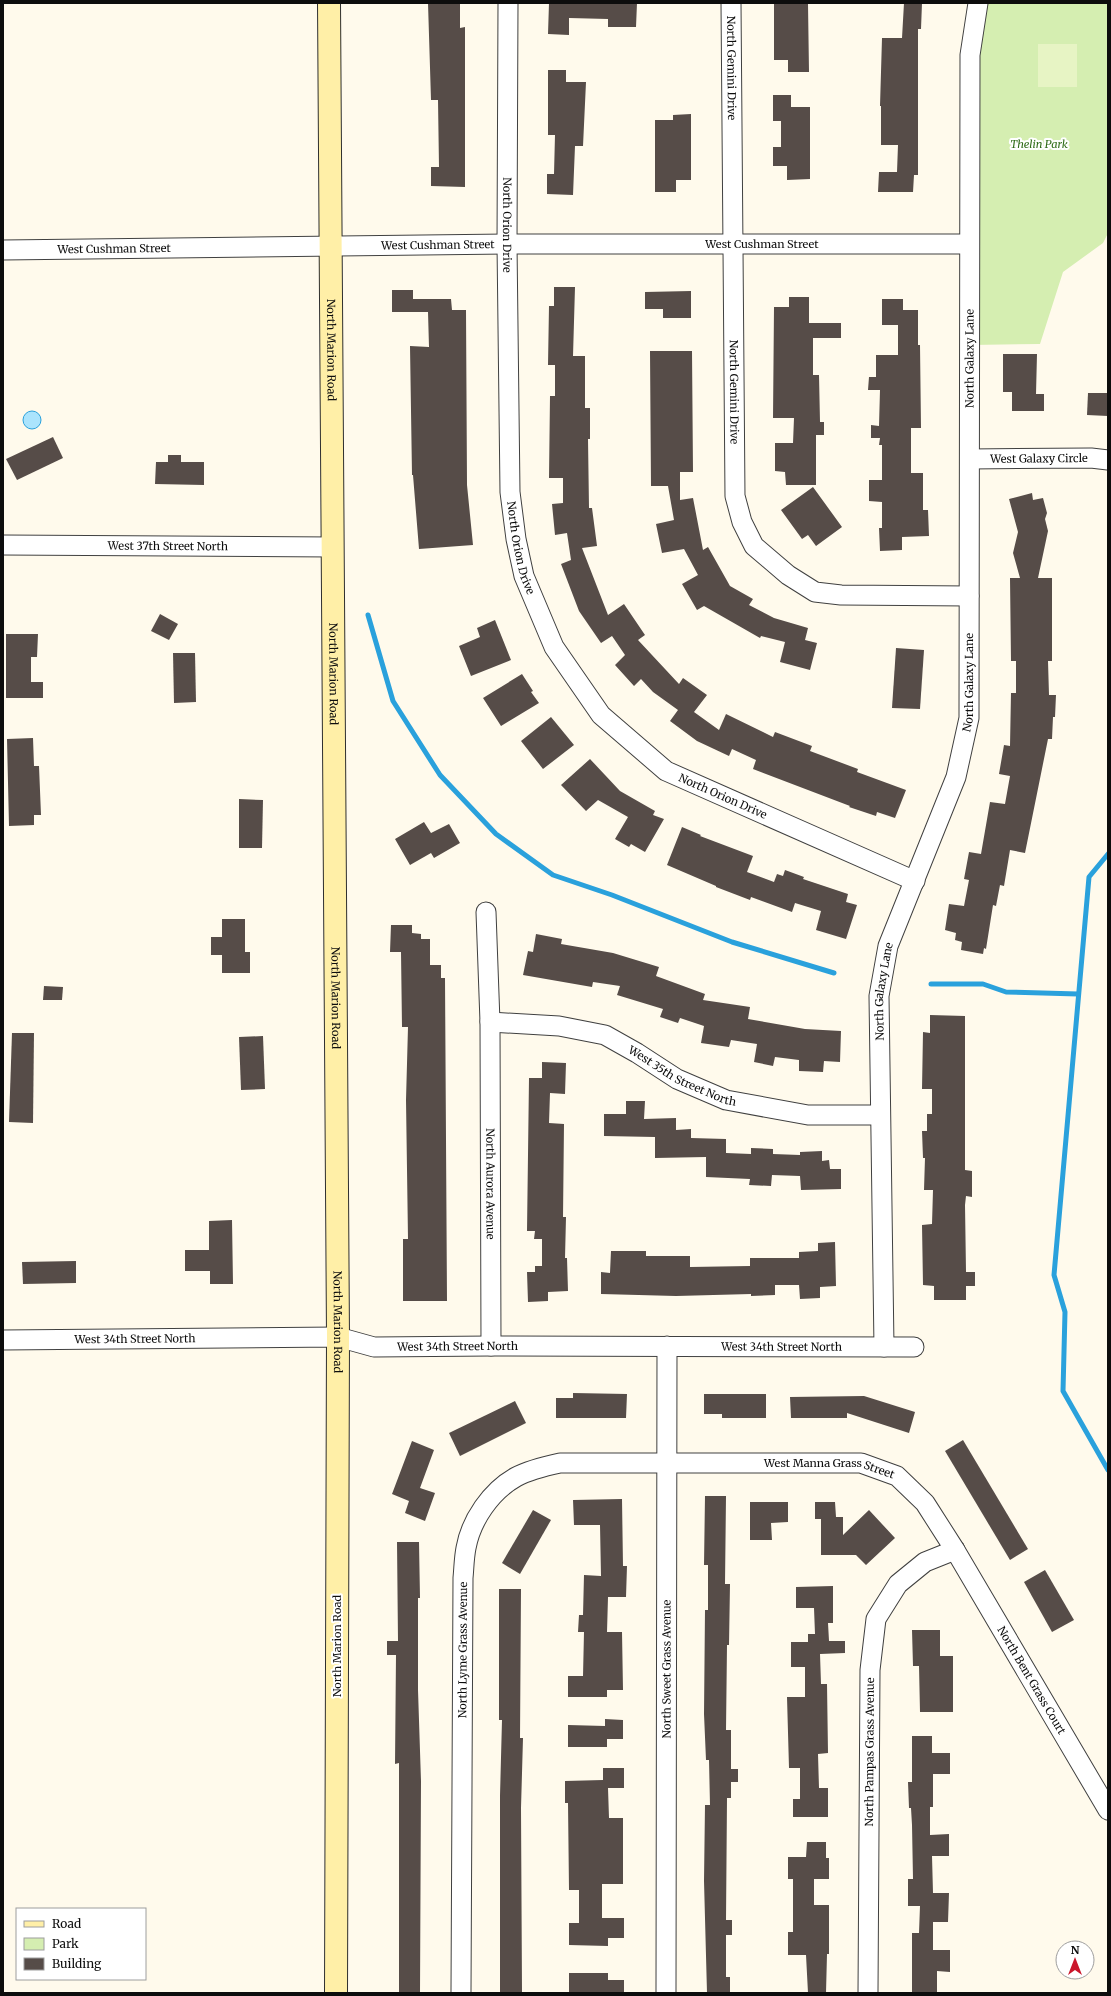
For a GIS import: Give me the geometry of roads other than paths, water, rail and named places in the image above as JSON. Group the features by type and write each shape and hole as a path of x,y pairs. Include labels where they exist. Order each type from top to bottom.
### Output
{"main road":[{"name":"North Marion Road","path":"329,3 338,1337 336,1993"}],"street":[{"name":"North Orion Drive","path":"508,3 507,244 510,492 516,540 524,576 554,647 601,715 666,771 915,880"},
{"name":"North Gemini Drive","path":"731,3 735,496 742,522 754,546 788,575 815,592 841,595 969,596"},
{"name":"North Galaxy Lane","path":"884,1347 879,996 888,946 956,777 969,718 970,55 978,3"},
{"name":"West Cushman Street","path":"3,250 507,244 969,244"},
{"name":"West Galaxy Circle","path":"970,459 1091,458 1108,460"},
{"name":"West 37th Street North","path":"3,545 332,547"},
{"name":"North Aurora Avenue","path":"486,912 490,1022 491,1346"},
{"name":"West 35th Street North","path":"490,1022 559,1026 605,1035 637,1053 677,1079 726,1100 808,1115 880,1115"},
{"name":"West 34th Street North","path":"3,1340 338,1337 374,1347 667,1346 914,1348"},
{"name":"North Sweet Grass Avenue","path":"666,1993 667,1346"},
{"name":"North Lyme Grass Avenue","path":"461,1993 463,1578 466,1547 478,1516 494,1496 516,1477 560,1463 666,1463"},
{"name":"West Manna Grass Street","path":"666,1463 861,1463 897,1476 925,1504 955,1550"},
{"name":"North Bent Grass Court","path":"955,1550 1108,1810"},
{"name":"North Pampas Grass Avenue","path":"868,1993 870,1670 876,1619 898,1584 925,1562 955,1550"}],"water":[{"path":"32,411 38,414 41,420 38,426 32,429 26,426 23,420 26,414"}],"waterway":[{"path":"368,615 393,701 440,775 496,834 553,875 612,895 732,942 834,973"},
{"path":"1108,854 1089,877 1054,1275 1065,1312 1063,1391 1108,1470"},
{"path":"931,984 983,984 1006,992 1078,994"}],"park label":[{"name":"Thelin Park","path":"1039,144"}]}
